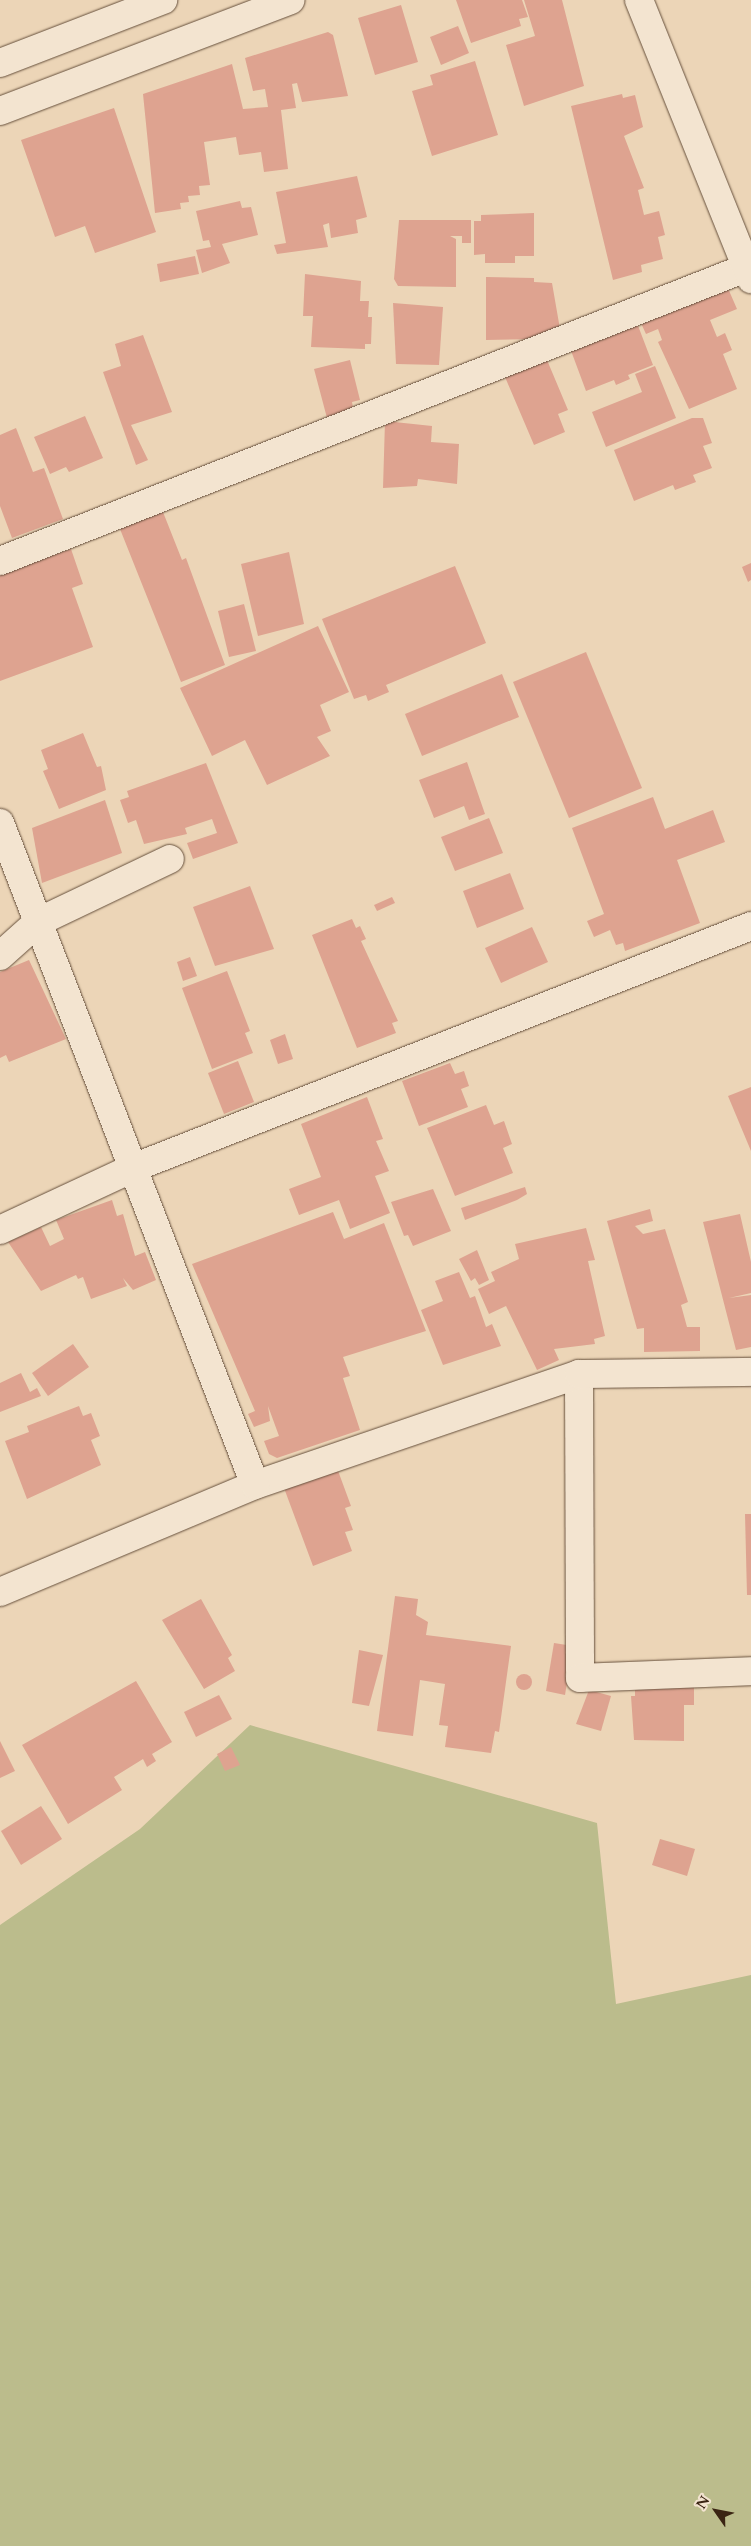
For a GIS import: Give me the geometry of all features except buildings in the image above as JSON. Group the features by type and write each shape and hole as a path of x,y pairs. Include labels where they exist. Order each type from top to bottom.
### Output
{"street":[{"path":"0,63 163,0"},
{"path":"0,110 291,0"},
{"path":"0,561 749,271 639,0"},
{"path":"0,823 255,1485"},
{"path":"0,956 38,922 170,859"},
{"path":"0,1230 133,1168 751,926"},
{"path":"0,1592 255,1485 579,1374 751,1372"},
{"path":"579,1374 580,1678 751,1670"}],"green space":[{"path":"250,1725 597,1823 616,2004 751,1975 751,2546 0,2546 0,1925 140,1829"}]}
